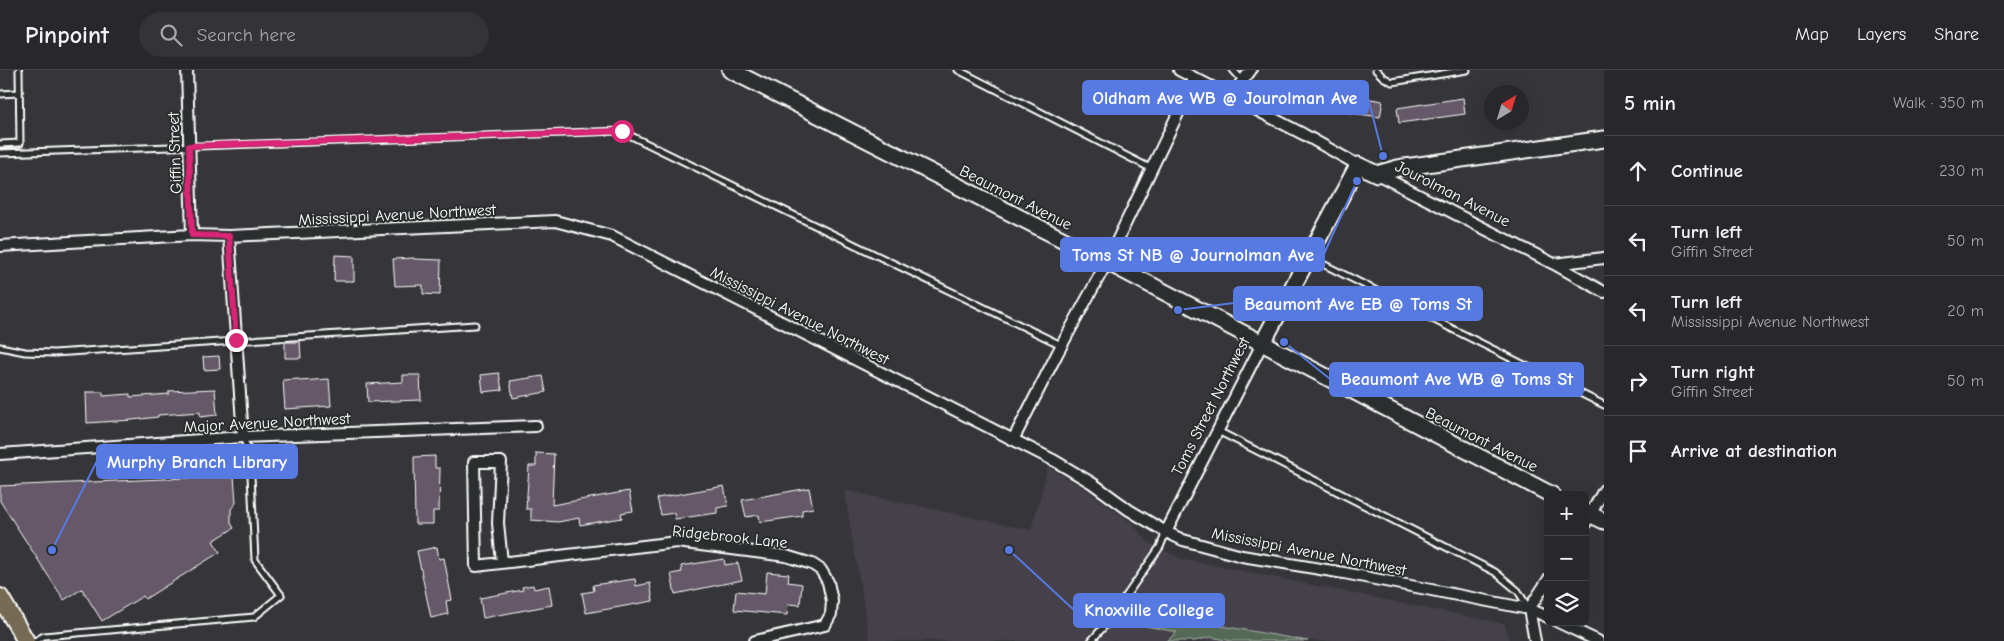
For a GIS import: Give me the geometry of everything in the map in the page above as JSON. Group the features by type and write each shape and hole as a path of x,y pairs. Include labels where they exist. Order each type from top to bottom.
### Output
{"main road":[{"path":"0,597 26,641"}],"street":[{"name":"Giffin Street","path":"187,70 192,235"},
{"name":"Beaumont Avenue","path":"730,70 1107,262 1544,491"},
{"name":"Jourolman Avenue","path":"1179,70 1358,165 1554,264 1604,292"},
{"path":"1231,96 1251,70"},
{"path":"1013,440 1061,345 1107,262 1195,78"},
{"path":"1377,174 1398,168 1604,139"},
{"name":"Toms Street Northwest","path":"1166,532 1308,256 1358,165"},
{"name":"Mississippi Avenue Northwest","path":"0,246 192,235 229,236 555,222 612,236 1055,461 1092,483 1129,510 1183,540 1242,556 1529,608 1544,615"},
{"path":"229,236 243,437"},
{"path":"1554,264 1604,258"},
{"name":"Major Avenue Northwest","path":"0,454 243,437 536,426"},
{"name":"Ridgebrook Lane","path":"502,562 498,523 501,462 474,462 476,566 677,542 786,556 812,564 821,570 828,582 832,601 831,614 826,625 755,641"},
{"path":"1591,518 1604,490"},
{"path":"1535,641 1529,608 1547,581"},
{"path":"1566,626 1598,641"}],"lane":[{"path":"0,144 20,143 18,70"},
{"path":"958,70 1152,169"},
{"path":"1234,70 1243,80"},
{"path":"1376,70 1392,82 1467,70"},
{"path":"0,94 19,93"},
{"path":"0,153 622,131 1061,345"},
{"path":"1308,256 1604,405"},
{"path":"0,347 25,352 54,353 474,325"},
{"path":"1217,431 1495,572 1518,591 1529,608"},
{"path":"35,641 44,636 254,617 281,595 255,560 250,454 243,437"},
{"path":"1091,641 1108,622 1155,555 1166,532"}],"shaded area":[{"path":"1048,467 1086,489 1132,523 1148,542 1179,558 1505,624 1509,641 870,641 844,490 1031,530"}],"green space":[{"path":"1142,612 1308,641 1232,641 1210,637 1195,641 1167,641 1177,632 1140,625"}],"building":[{"path":"1346,95 1383,101 1380,117 1344,112"},
{"path":"1463,98 1465,114 1399,123 1397,108"},
{"path":"335,255 354,256 354,281 334,281"},
{"path":"393,259 441,260 440,295 423,294 423,285 395,286"},
{"path":"285,342 300,342 301,358 285,358"},
{"path":"219,356 220,369 204,370 203,357"},
{"path":"499,373 502,390 483,392 481,375"},
{"path":"403,375 420,375 421,400 368,402 367,384 403,382"},
{"path":"543,376 546,392 513,398 510,381"},
{"path":"299,379 299,381 329,379 331,406 285,409 283,380"},
{"path":"215,389 217,415 200,417 200,412 87,423 86,392 103,392 103,396 130,394 130,397 169,394 169,391"},
{"path":"536,453 554,454 552,505 629,491 633,511 621,513 622,518 580,525 579,518 558,522 531,520 531,509 526,509 529,466 536,466"},
{"path":"435,456 435,468 440,468 439,511 433,511 433,524 415,524 414,457"},
{"path":"234,476 236,503 231,509 231,523 234,528 213,541 220,552 145,599 143,596 102,621 82,589 64,600 0,501 0,486"},
{"path":"724,486 728,506 717,508 717,513 675,519 674,513 661,515 657,498"},
{"path":"809,488 813,508 802,510 802,516 760,522 759,515 746,517 742,500"},
{"path":"437,547 439,559 444,558 452,600 446,601 448,614 431,618 417,551"},
{"path":"724,559 725,565 738,563 742,580 675,594 671,574 682,572 681,566"},
{"path":"767,572 789,574 788,582 802,584 800,605 788,604 787,615 734,610 736,591 765,594"},
{"path":"635,579 636,586 650,583 653,601 586,613 582,593 594,591 593,585"},
{"path":"533,585 534,589 549,586 552,605 483,618 480,598 523,590 522,587"}],"place":[{"name":"Oldham Ave WB @ Jourolman Ave","path":"1383,156"},
{"name":"Toms St NB @ Journolman Ave","path":"1357,181"},
{"name":"Beaumont Ave EB @ Toms St","path":"1178,310"},
{"name":"Beaumont Ave WB @ Toms St","path":"1284,342"},
{"name":"Murphy Branch Library","path":"52,550"},
{"name":"Knoxville College","path":"1009,550"}],"route":[{"path":"236,340 229,236 192,235 189,146 622,131"}]}
